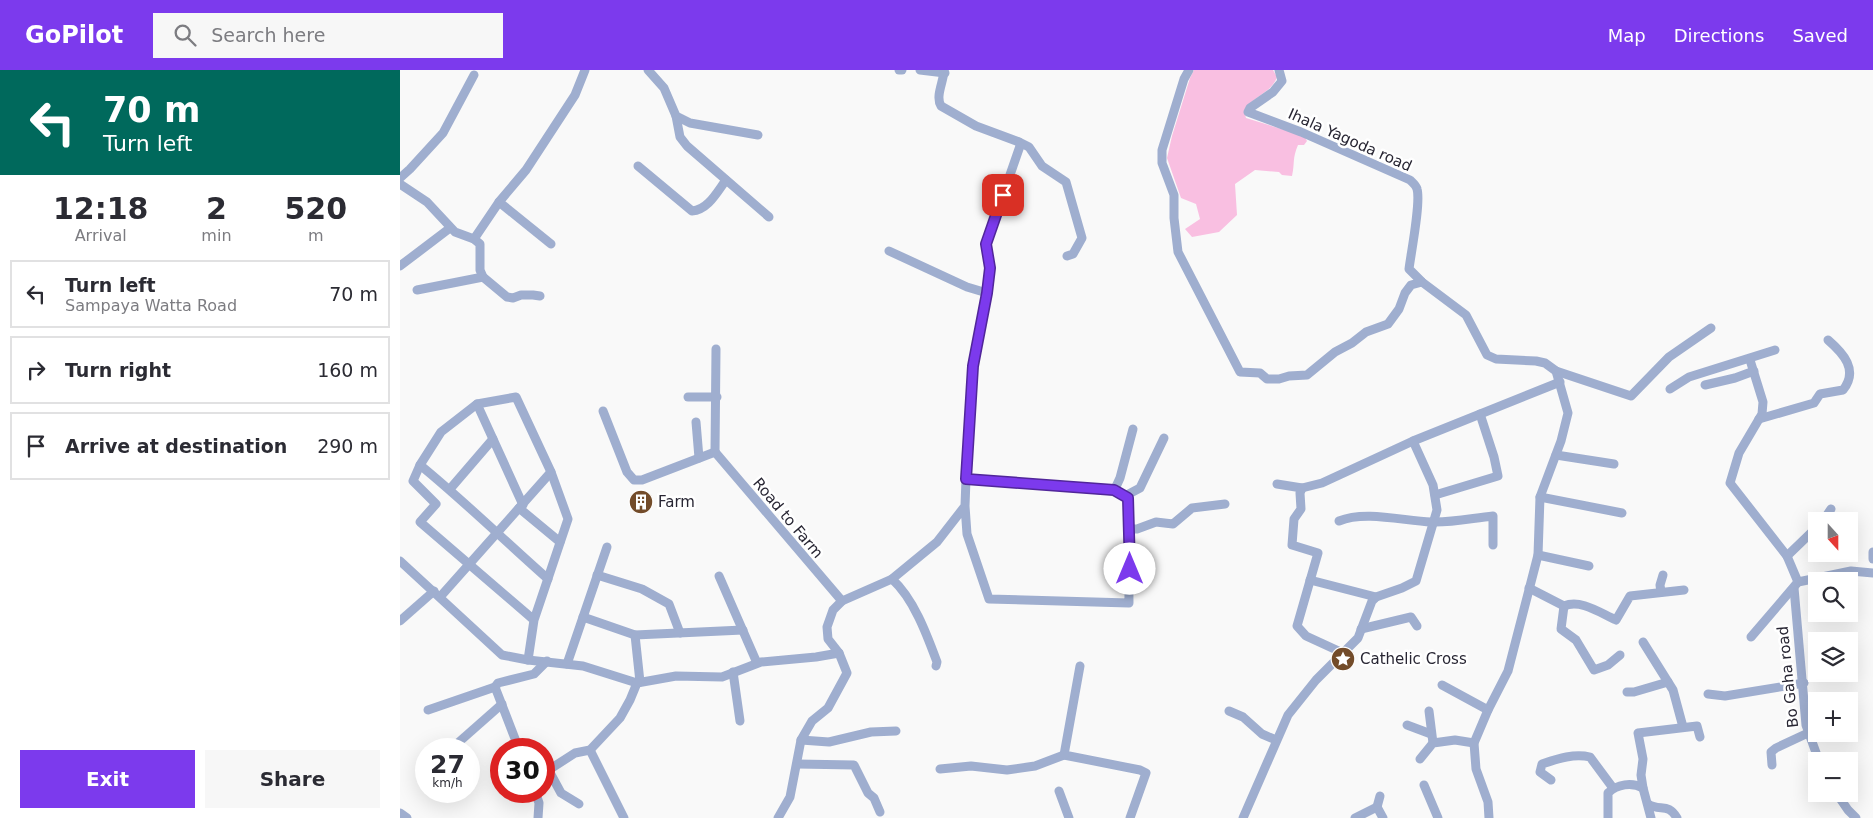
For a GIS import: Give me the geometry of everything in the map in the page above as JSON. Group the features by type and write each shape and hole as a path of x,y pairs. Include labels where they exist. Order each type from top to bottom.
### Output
{"street":[{"path":"474,239 499,202 526,170 575,95 585,70"},
{"path":"648,70 664,88 676,116 680,137 687,146 769,217"},
{"path":"920,70 944,71 938,102 941,106 976,126 1029,147 1042,166 1066,182 1082,238 1073,254 1067,256"},
{"path":"1189,70 1184,79 1162,150 1162,163 1174,195 1174,218 1178,252 1240,372 1260,373 1267,379 1307,375 1335,352 1352,343 1366,332 1388,324 1399,309 1405,293 1411,285 1422,282"},
{"name":"Ihala Yagoda road","path":"1279,70 1282,81 1273,92 1250,108 1248,112 1301,132 1410,180 1415,184 1418,190 1417,206 1409,268 1422,282 1466,314 1487,356 1496,359 1536,361 1545,363 1556,371"},
{"path":"400,178 410,170 442,133 474,75"},
{"path":"676,116 690,123 758,135"},
{"path":"966,479 1114,490 1128,498 1130,529 1129,603 989,599 967,534 965,506 966,479 973,366 990,268 986,244 1020,146 1019,142"},
{"path":"638,166 692,211 700,210 705,206 726,180"},
{"path":"402,188 427,202 455,232 474,239 480,244 480,270 483,277 507,297 540,296"},
{"path":"499,202 551,244"},
{"path":"400,266 450,228"},
{"path":"889,251 967,287 987,293"},
{"path":"417,290 483,277"},
{"path":"1556,371 1631,396 1669,357 1711,328"},
{"path":"1759,418 1814,403 1820,394 1843,390 1849,383 1849,365 1842,352 1828,340"},
{"path":"603,412 627,472 634,480 642,480 714,452 717,397 716,350"},
{"path":"1670,389 1689,377 1750,360 1775,350"},
{"path":"1750,360 1763,402 1762,414 1759,418"},
{"path":"1489,818 1488,802 1476,769 1474,743 1508,671 1538,555 1540,497 1561,441 1568,413 1556,371"},
{"path":"1705,385 1735,378 1754,371"},
{"path":"1277,484 1302,488 1322,484 1413,441 1560,382"},
{"path":"528,660 534,620 568,519 551,472 516,396 477,404 441,432 420,465 413,481 436,504 420,522 534,620"},
{"path":"688,396 717,397"},
{"path":"477,404 521,507 560,542"},
{"path":"1434,495 1498,476 1480,414"},
{"name":"Bo Gaha road","path":"1759,418 1739,453 1730,483 1787,556 1796,585 1797,637 1804,683 1808,733"},
{"path":"696,422 699,458"},
{"path":"1114,490 1120,478 1133,429"},
{"path":"1125,496 1140,488 1164,438"},
{"path":"450,489 492,439"},
{"path":"1310,580 1376,596 1402,588 1416,581 1437,510 1432,485 1413,441"},
{"name":"Road to Farm","path":"714,452 842,601"},
{"path":"1556,455 1614,464"},
{"path":"420,465 450,489 548,579"},
{"path":"400,621 437,594 469,566 551,472"},
{"path":"1302,488 1300,493 1301,510 1294,519 1292,545 1318,553 1297,626 1306,636 1343,653"},
{"path":"1540,497 1622,514"},
{"path":"1130,529 1137,529 1156,522 1172,524 1192,508 1225,504"},
{"path":"778,818 790,797 801,740 812,721 828,708 847,673 839,653 828,639 827,627 833,610 842,601 892,579 937,542 965,506"},
{"path":"1340,521 1349,517 1370,516 1434,522 1493,516 1493,545"},
{"path":"1787,556 1808,536"},
{"path":"567,664 606,547"},
{"path":"1873,552 1873,559"},
{"path":"1538,555 1588,566"},
{"path":"400,561 502,655 583,666 638,682 676,676 722,676 758,663 839,653"},
{"path":"1751,637 1796,585 1851,570 1873,573"},
{"path":"597,575 642,589 668,604 680,633"},
{"path":"1661,592 1660,585 1663,575"},
{"path":"719,576 758,663"},
{"path":"892,579 900,586 924,628 937,662 936,666"},
{"path":"1529,588 1564,606"},
{"path":"1564,606 1570,603 1580,604 1616,620 1630,596 1684,590"},
{"path":"1243,818 1288,714 1316,680 1358,638 1372,601 1376,596"},
{"path":"1564,606 1561,629 1576,640 1594,670 1608,665 1620,655"},
{"path":"583,617 635,635 743,630"},
{"path":"1361,628 1411,617 1417,626"},
{"path":"555,765 575,753 590,750 620,718 638,682 635,635"},
{"path":"1643,642 1674,690 1683,728"},
{"path":"428,710 495,687 498,683 534,674 547,661"},
{"path":"1064,755 1080,666"},
{"path":"733,672 740,721"},
{"path":"1627,692 1634,692 1668,682"},
{"path":"1708,694 1725,696 1804,683"},
{"path":"1442,685 1488,710"},
{"path":"495,687 515,738"},
{"path":"464,738 502,704"},
{"path":"1229,711 1243,717 1262,734 1276,740"},
{"path":"1429,711 1433,743"},
{"path":"1407,725 1431,734"},
{"path":"1652,818 1643,788 1641,775 1644,759 1638,733 1697,726 1700,737"},
{"path":"801,740 830,742 871,732 896,731"},
{"path":"1772,765 1771,752 1808,733"},
{"path":"1420,759 1433,743 1455,740 1474,743"},
{"path":"590,750 624,818"},
{"path":"940,768 971,766 1007,770 1035,766 1064,755 1140,770 1146,773 1130,818"},
{"path":"1550,780 1540,772 1542,764 1562,758 1583,755 1590,757 1613,788"},
{"path":"797,764 854,765 868,794 874,798 880,812"},
{"path":"555,784 561,793 579,804"},
{"path":"1608,818 1608,793 1613,788 1624,784 1638,785 1643,788"},
{"path":"1424,785 1438,818"},
{"path":"1059,791 1069,818"},
{"path":"1380,796 1377,807 1383,818"},
{"path":"1843,802 1856,818"},
{"path":"538,818 539,803"},
{"path":"1648,804 1657,808 1668,808 1672,810 1677,818"},
{"path":"1355,818 1377,807"},
{"path":"400,813 407,818"}],"shaded area":[{"path":"1194,70 1273,70 1277,77 1274,83 1252,101 1244,111 1246,118 1304,136 1307,141 1304,145 1298,145 1292,176 1282,175 1279,172 1255,170 1235,184 1237,215 1219,232 1192,237 1185,229 1200,219 1196,204 1181,198 1167,158 1172,136"}],"place":[{"name":"Farm","path":"641,502"},
{"name":"Cathelic Cross","path":"1343,659"}],"route":[{"path":"1003,195 986,244 990,268 973,366 966,479 1114,490 1125,496 1128,498 1130,569"}]}
